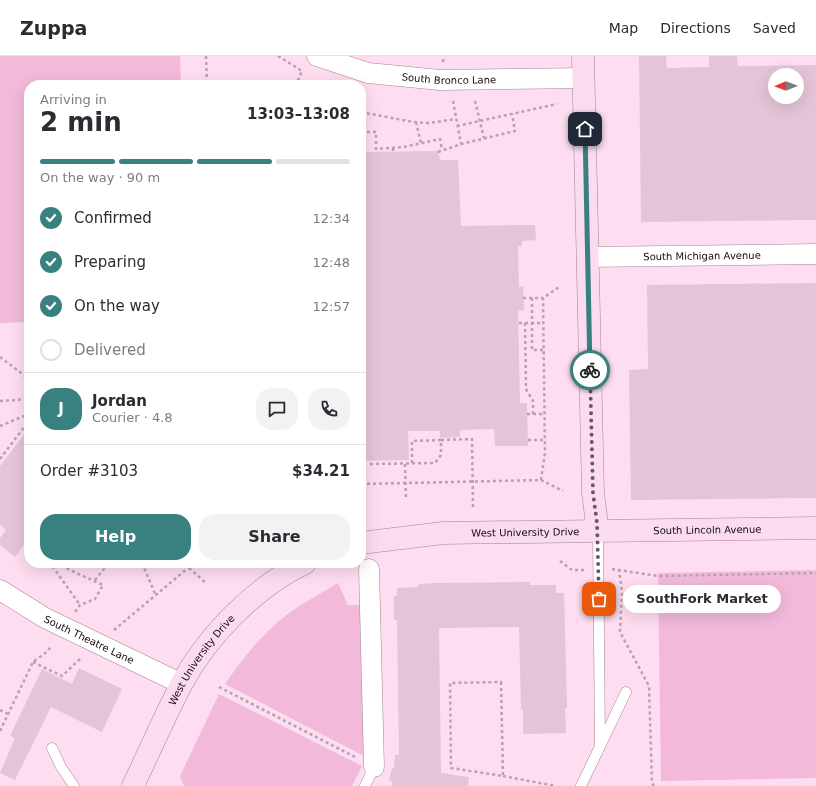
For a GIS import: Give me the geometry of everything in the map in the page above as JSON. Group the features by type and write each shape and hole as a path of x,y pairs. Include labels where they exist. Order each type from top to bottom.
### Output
{"street":[{"name":"South Bronco Lane","path":"317,56 368,72 440,80 584,78"},
{"path":"583,56 593,493 598,532"},
{"name":"South Michigan Avenue","path":"588,257 816,254"},
{"name":"South Lincoln Avenue","path":"598,532 816,528"},
{"name":"West University Drive","path":"366,543 443,533 598,532"},
{"name":"West University Drive","path":"137,784 182,684 203,651 232,617 261,591 297,568"},
{"path":"369,569 374,767"},
{"name":"South Theatre Lane","path":"0,590 45,618 182,684"}],"lane":[{"path":"598,532 600,746"},
{"path":"581,786 626,692"},
{"path":"52,748 61,767 74,786"},
{"path":"365,786 374,767"}],"path":[{"path":"206,56 207,80"},
{"path":"278,56 302,71 298,80"},
{"path":"453,101 461,144"},
{"path":"475,101 484,138"},
{"path":"457,126 557,104"},
{"path":"366,113 391,119 429,123 456,119"},
{"path":"438,152 461,144 515,131 512,114"},
{"path":"416,122 421,143"},
{"path":"366,132 376,132 376,149 393,148 440,139 442,150"},
{"path":"523,298 543,298 559,287"},
{"path":"532,298 532,350 544,350"},
{"path":"541,480 545,453 543,298"},
{"path":"519,323 544,323"},
{"path":"525,323 526,389 533,401 534,414"},
{"path":"0,357 24,375"},
{"path":"0,401 24,399"},
{"path":"527,414 545,414"},
{"path":"0,426 24,416"},
{"path":"0,459 24,427"},
{"path":"412,463 412,441 472,439 474,481 473,507"},
{"path":"370,464 435,463 441,455 441,440"},
{"path":"528,440 545,440"},
{"path":"405,464 406,500"},
{"path":"366,484 541,480 563,491"},
{"path":"55,568 80,605"},
{"path":"66,568 103,585 96,597 86,604 80,605 74,612"},
{"path":"95,580 104,568"},
{"path":"144,568 156,596"},
{"path":"112,631 189,568 206,583"},
{"path":"654,786 652,783 649,686 620,632 622,592 619,569 658,576 816,573"},
{"path":"0,731 33,662 48,651 51,646"},
{"path":"33,662 62,676 80,659"},
{"path":"503,776 501,682 450,683 451,768 556,786"},
{"path":"219,687 374,767"},
{"path":"0,710 8,714"}],"shaded area":[{"path":"0,56 816,56 816,786 0,786"},
{"path":"0,56 180,56 181,80 24,80 24,322 0,323"},
{"path":"816,570 816,778 661,781 658,573"},
{"path":"338,583 348,605 361,605 364,756 225,684 250,651 279,621 300,606"},
{"path":"219,694 362,766 352,786 184,786 180,776"}],"building":[{"path":"639,56 666,56 667,68 709,67 709,56 737,56 738,66 816,65 816,220 641,222"},
{"path":"438,151 440,160 458,160 461,226 535,225 536,240 522,241 522,246 518,246 519,287 523,286 524,310 518,311 520,403 527,403 528,446 495,446 494,429 460,430 460,437 440,438 440,431 408,431 409,460 366,461 366,152"},
{"path":"816,283 816,498 631,500 629,370 648,369 647,285"},
{"path":"24,435 24,545 15,557 0,545 0,538 6,530 0,525 0,466"},
{"path":"530,582 530,585 556,585 556,593 564,593 567,708 565,708 566,733 523,734 519,627 439,628 441,773 469,777 468,786 391,786 393,782 389,780 392,768 394,768 395,755 399,755 397,620 394,620 394,596 397,596 397,588 418,587 418,584 436,583"},
{"path":"79,668 122,689 102,732 51,707 15,780 0,773 15,738 10,736 42,669 72,684"}],"way so far":[{"path":"590,370 593,493 597,523 599,599"}],"place":[{"name":"SouthFork Market","path":"599,599"}],"route":[{"path":"585,129 590,370"}]}
